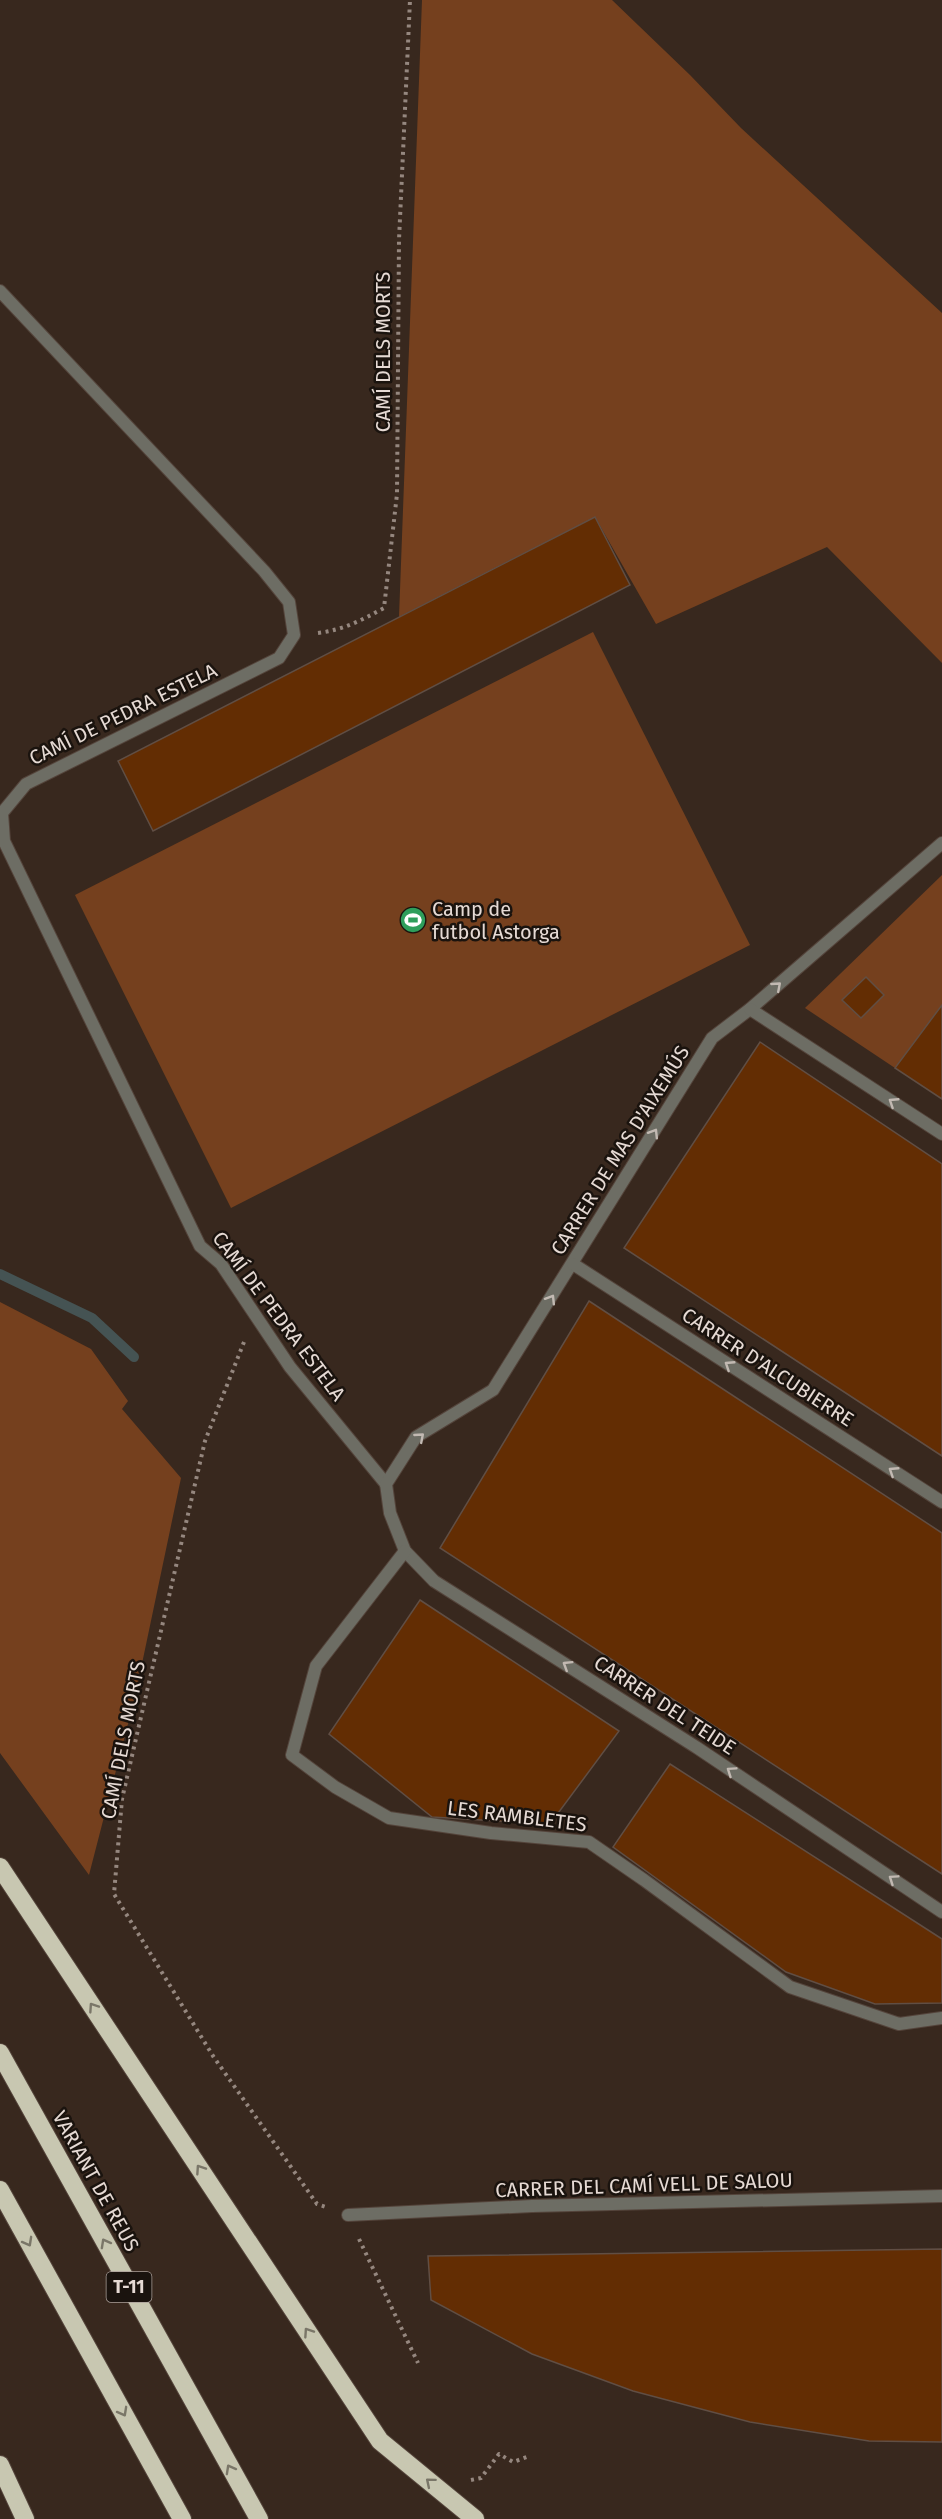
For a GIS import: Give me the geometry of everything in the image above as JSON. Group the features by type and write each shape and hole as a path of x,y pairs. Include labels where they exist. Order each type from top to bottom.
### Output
{"highway":[{"path":"0,1867 380,2441 475,2519"},
{"name":"VARIANT DE REUS","path":"0,2053 259,2519"},
{"path":"0,2190 182,2519"},
{"path":"0,2465 25,2519"}],"street":[{"path":"0,291 264,571 289,602 294,635"},
{"name":"CAMÍ DE PEDRA ESTELA","path":"294,635 279,658 26,784 2,813 4,841 200,1246 221,1264 290,1367 386,1484"},
{"name":"CARRER DE MAS D'AIXEMÚS","path":"386,1484 416,1437 493,1390 712,1038 750,1009 942,843"},
{"path":"750,1009 942,1134"},
{"name":"CARRER D'ALCUBIERRE","path":"573,1264 942,1502"},
{"name":"CARRER DEL TEIDE","path":"386,1484 390,1513 405,1551 434,1581 696,1747 942,1912"},
{"name":"LES RAMBLETES","path":"405,1551 316,1666 292,1755 335,1787 389,1818 491,1833 589,1842 790,1987 899,2024 942,2018"},
{"name":"CARRER DEL CAMÍ VELL DE SALOU","path":"348,2215 532,2206 942,2196"}],"path":[{"name":"CAMÍ DELS MORTS","path":"294,635 333,631 357,623 384,608 397,494 399,240 410,0"},
{"name":"CAMÍ DELS MORTS","path":"255,1313 205,1441 122,1800 114,1894 213,2056 317,2204 348,2215"},
{"path":"348,2215 418,2363"},
{"path":"464,2481 481,2478 499,2454 513,2462 527,2457"}],"shaded area":[{"path":"422,0 612,0 741,128 942,313 942,663 827,547 656,624 595,517 399,617"},
{"name":"Camp de futbol Astorga","path":"593,632 750,945 231,1208 75,895"},
{"path":"942,875 942,1005 895,1068 805,1008"},
{"path":"0,1302 91,1349 128,1401 122,1409 181,1478 135,1697 89,1875 0,1753"}],"building":[{"path":"595,517 630,585 153,831 118,761"},
{"path":"866,977 884,995 861,1018 842,1000"},
{"path":"942,1005 942,1099 895,1068"},
{"path":"760,1042 942,1164 942,1456 624,1248"},
{"path":"589,1301 942,1533 942,1874 440,1548"},
{"path":"420,1600 619,1731 550,1824 432,1817 329,1734"},
{"path":"670,1764 942,1939 942,2003 875,2004 786,1972 613,1847"},
{"path":"942,2249 942,2442 869,2441 750,2422 633,2391 532,2354 431,2300 428,2256"}],"waterway":[{"path":"0,1274 92,1318 134,1357"}],"place":[{"name":"Camp de futbol Astorga","path":"413,920"}]}
